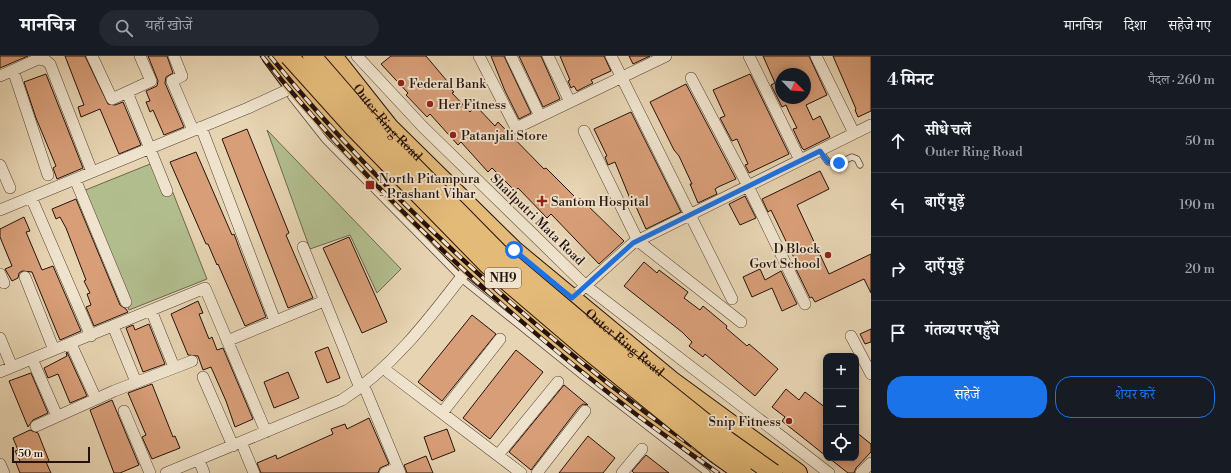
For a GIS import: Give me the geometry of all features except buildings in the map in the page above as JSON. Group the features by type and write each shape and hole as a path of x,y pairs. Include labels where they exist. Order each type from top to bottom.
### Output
{"main road":[{"path":"271,56 287,87 399,200 467,274 589,364 728,473"},
{"name":"NH9","path":"289,56 353,127 488,265 584,347 715,453 743,473"},
{"name":"Outer Ring Road","path":"312,56 363,115 499,253 596,335 716,431 773,473"},
{"name":"Outer Ring Road","path":"337,61 390,128 514,250 671,380 798,473"},
{"path":"399,200 432,170"},
{"path":"589,364 615,333"}],"street":[{"path":"92,56 112,99 151,80 140,56"},
{"path":"174,56 182,76 172,81 197,129 275,321"},
{"path":"479,56 516,128 666,56"},
{"path":"511,56 540,116"},
{"path":"548,56 570,102"},
{"path":"612,56 732,299"},
{"path":"749,56 800,160"},
{"path":"816,56 854,133"},
{"path":"337,61 360,57"},
{"name":"Shailputri Mata Road","path":"360,57 423,127 586,286 829,473"},
{"path":"0,76 13,70 24,60 38,59 44,60 50,64 92,172"},
{"path":"13,70 48,175"},
{"path":"691,78 748,186 806,304"},
{"path":"0,210 197,129 287,87"},
{"path":"128,92 167,191"},
{"path":"572,298 638,241 871,125"},
{"path":"584,132 638,241 741,322"},
{"path":"0,165 10,188"},
{"path":"74,179 126,302"},
{"path":"31,197 91,336"},
{"path":"303,247 324,301 399,470 385,473"},
{"path":"185,473 343,407 388,372 405,355 467,274"},
{"path":"166,473 201,466 233,446 363,390 402,349 467,274"},
{"path":"25,277 54,350"},
{"path":"0,372 205,288 266,432"},
{"path":"227,341 324,301"},
{"path":"151,310 174,367"},
{"path":"113,326 136,382"},
{"path":"851,336 871,374"},
{"path":"0,338 12,367"},
{"path":"442,413 500,339"},
{"path":"71,344 96,399"},
{"path":"32,359 57,416"},
{"path":"36,426 136,382 192,361"},
{"path":"388,372 522,473"},
{"path":"203,377 233,446"},
{"path":"498,455 558,382"},
{"path":"124,411 150,473"},
{"path":"537,473 586,412"},
{"path":"244,449 254,473"},
{"path":"622,473 642,449"},
{"path":"861,473 871,463"},
{"path":"0,464 4,473"}],"lane":[{"path":"287,87 325,140 467,274 582,376 707,473"},
{"path":"820,151 828,162 839,163 852,157 857,159 860,165"}],"green space":[{"path":"267,130 401,269 377,293 350,235 310,249"},
{"path":"160,160 207,279 129,310 83,191"}],"railway":[{"path":"262,56 347,154 439,247 487,291 536,334 637,415 718,473"},
{"path":"270,56 354,152 445,243 493,287 591,370 652,417 730,473"}],"place":[{"name":"Federal Bank","path":"401,83"},
{"name":"Her Fitness","path":"430,104"},
{"name":"Patanjali Store","path":"453,135"},
{"name":"North Pitampura - Prashant Vihar","path":"370,185"},
{"name":"Santom Hospital","path":"542,201"},
{"name":"D Block Govt School","path":"828,255"},
{"name":"Snip Fitness","path":"789,421"}],"route":[{"path":"514,250 572,298 633,243 820,151 828,162 834,164 839,163"}]}
